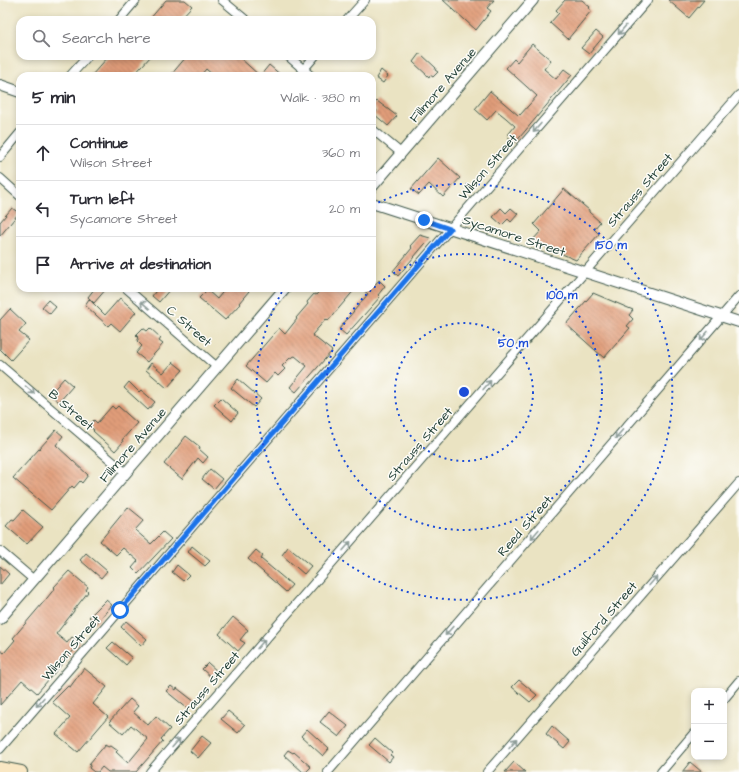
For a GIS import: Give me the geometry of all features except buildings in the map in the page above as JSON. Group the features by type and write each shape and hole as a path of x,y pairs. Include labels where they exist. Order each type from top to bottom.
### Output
{"main road":[{"path":"0,768 21,772"}],"street":[{"path":"122,16 136,0"},
{"path":"222,0 241,16"},
{"path":"351,16 365,0"},
{"name":"Fillmore Avenue","path":"376,182 533,0"},
{"name":"Wilson Street","path":"0,749 648,0"},
{"path":"74,72 84,60"},
{"path":"292,60 306,72"},
{"path":"303,70 312,60"},
{"path":"0,86 16,91"},
{"name":"Strauss Street","path":"150,772 739,95"},
{"path":"376,132 401,154"},
{"path":"0,156 16,138"},
{"path":"0,178 16,192"},
{"name":"Sycamore Street","path":"376,204 739,322"},
{"name":"C Street","path":"131,292 217,367"},
{"name":"Fillmore Avenue","path":"0,619 282,292"},
{"name":"Reed Street","path":"328,772 739,296"},
{"name":"B Street","path":"0,365 126,473"},
{"name":"Guilford Street","path":"488,772 739,483"},
{"path":"0,551 34,580"},
{"path":"727,695 739,681"},
{"path":"661,772 691,737"}],"route":[{"path":"120,610 450,229 424,220"}]}
